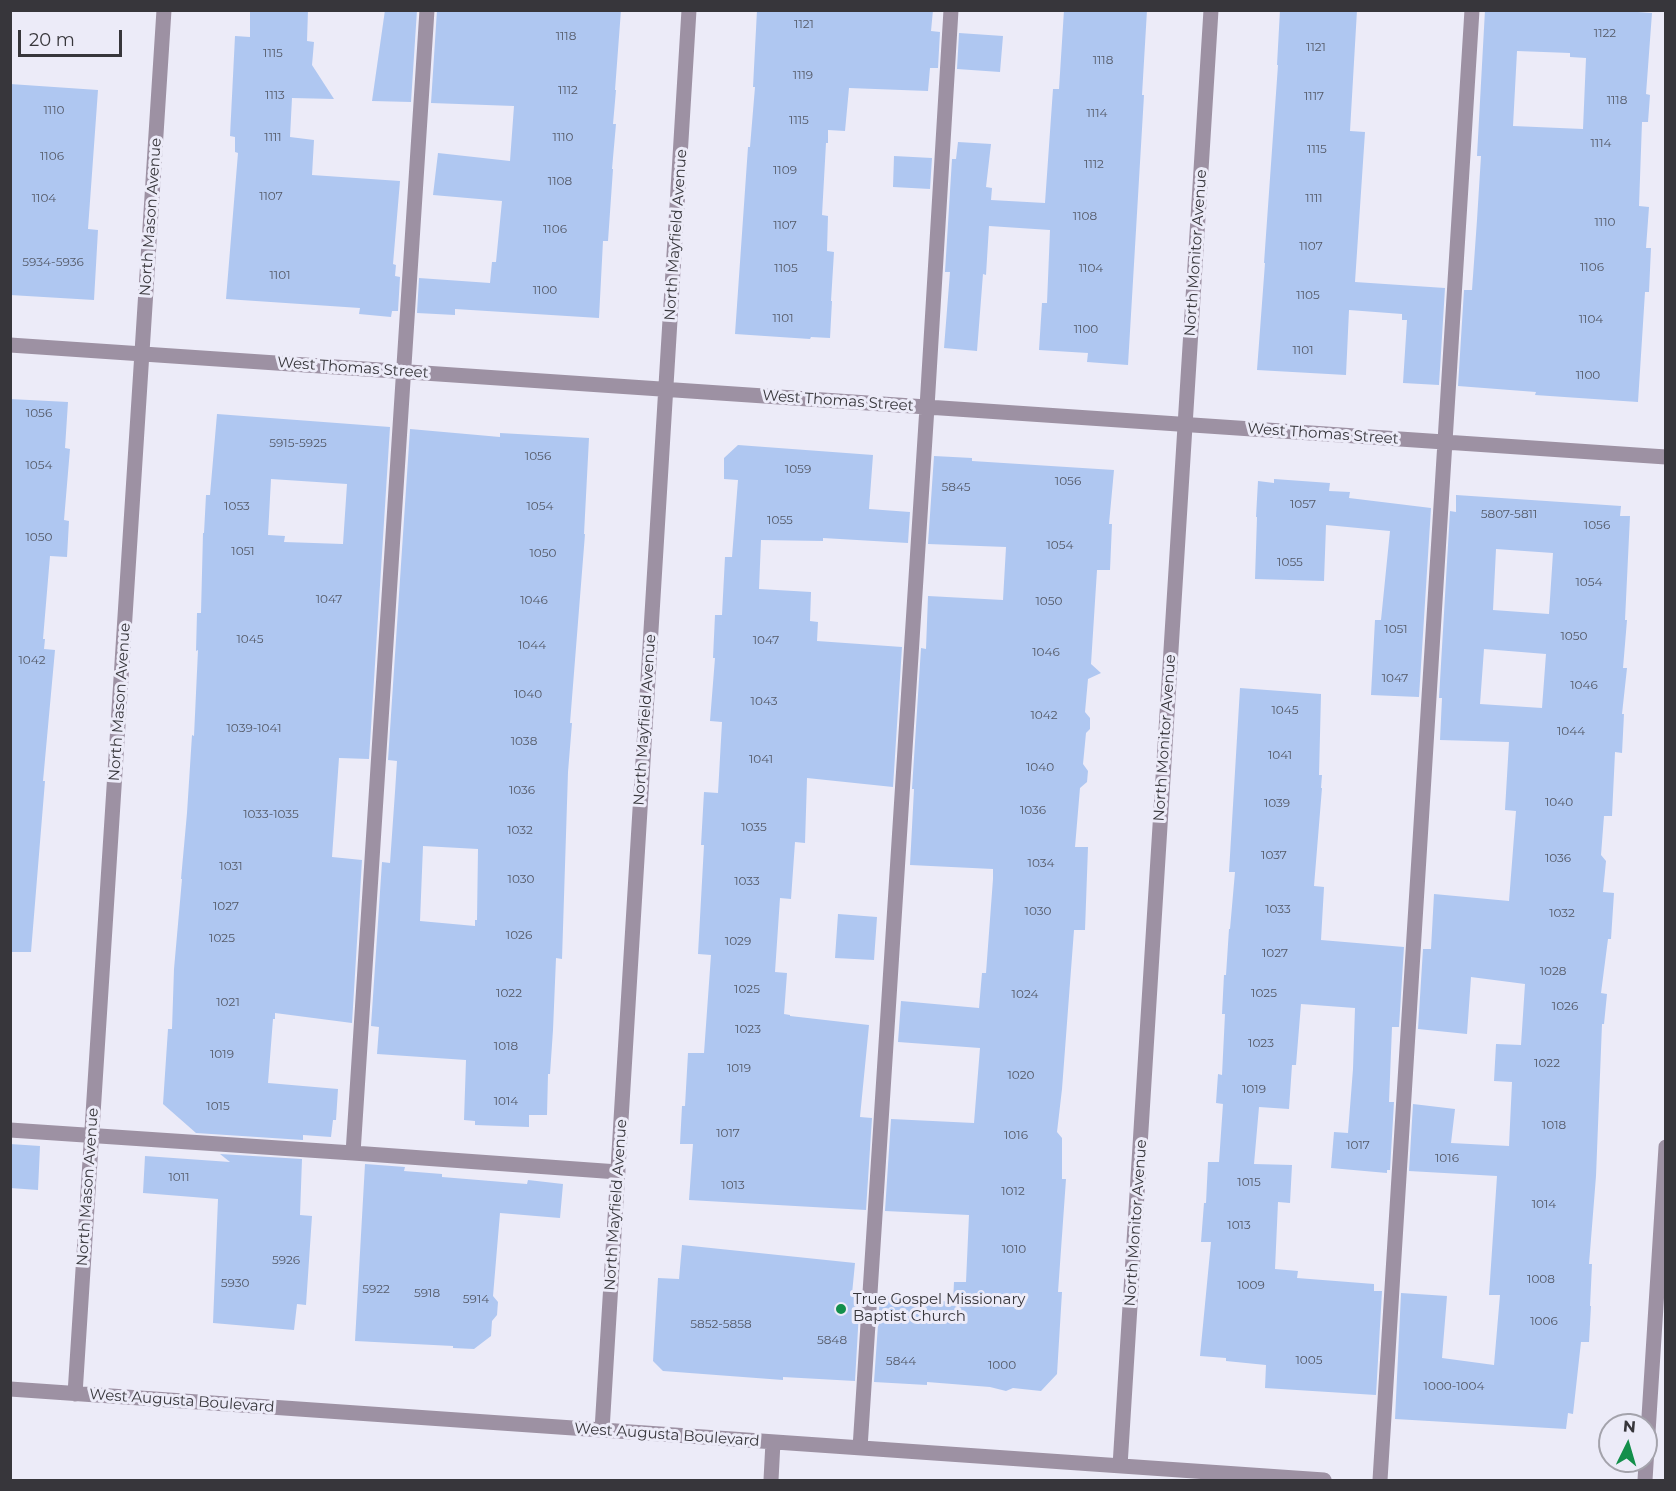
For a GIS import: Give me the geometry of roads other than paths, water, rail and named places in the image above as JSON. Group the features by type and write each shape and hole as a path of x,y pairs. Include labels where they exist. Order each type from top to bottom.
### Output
{"street":[{"name":"North Mason Avenue","path":"75,1394 164,10"},
{"path":"353,1152 427,10"},
{"name":"North Mayfield Avenue","path":"602,1430 689,10"},
{"path":"860,1448 951,10"},
{"name":"North Monitor Avenue","path":"1120,1466 1211,10"},
{"path":"1380,1480 1472,10"},
{"name":"West Thomas Street","path":"10,345 1665,457"},
{"path":"10,1130 618,1172"},
{"path":"1645,1480 1665,1148"},
{"name":"West Augusta Boulevard","path":"10,1389 1324,1480"},
{"path":"771,1480 773,1442"}],"place":[{"name":"True Gospel Missionary Baptist Church","path":"841,1309"}]}
